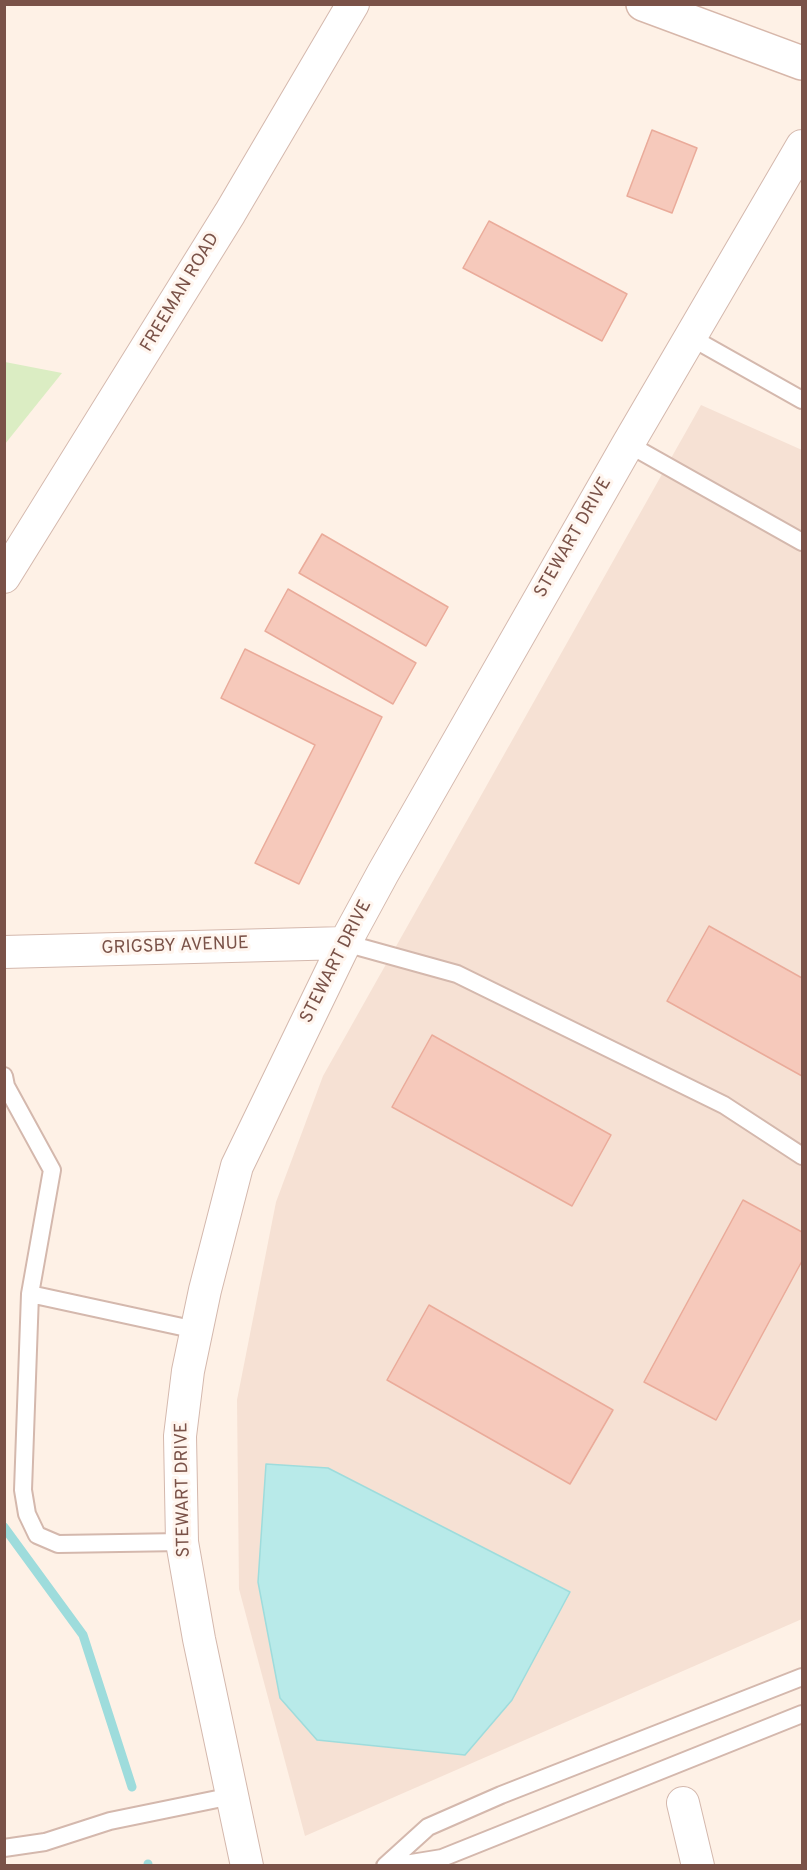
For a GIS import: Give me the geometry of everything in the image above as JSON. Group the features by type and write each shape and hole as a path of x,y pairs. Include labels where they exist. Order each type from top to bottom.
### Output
{"main road":[{"path":"643,4 802,63"}],"street":[{"name":"FREEMAN ROAD","path":"4,577 224,223 353,4"},
{"name":"STEWART DRIVE","path":"247,1866 182,1542 180,1436 196,1330 237,1166 345,943 628,444 799,160"},
{"name":"GRIGSBY AVENUE","path":"4,952 345,943"},
{"path":"683,1803 698,1866"}],"lane":[{"path":"692,338 802,400"},
{"path":"628,444 802,542"},
{"path":"345,943 457,974 724,1105 802,1156"},
{"path":"4,1076 6,1086 52,1170 30,1294 23,1490 27,1514 37,1536 58,1544 182,1542"},
{"path":"30,1294 196,1330"},
{"path":"385,1866 428,1827 501,1795 802,1677"},
{"path":"393,1866 442,1858 802,1714"},
{"path":"4,1848 45,1842 110,1821 232,1796"}],"shaded area":[{"path":"701,405 802,450 802,1619 305,1836 239,1589 237,1400 276,1202 323,1076"}],"green space":[{"path":"4,362 62,373 5,444"}],"water":[{"path":"266,1464 328,1468 570,1592 512,1700 465,1755 317,1740 280,1698 258,1582"}],"building":[{"path":"652,130 697,148 672,213 627,196"},
{"path":"489,221 627,294 602,341 463,268"},
{"path":"322,534 448,607 426,646 299,573"},
{"path":"288,589 416,663 393,704 265,631"},
{"path":"245,649 382,717 299,884 255,863 315,745 221,698"},
{"path":"709,926 802,978 802,1076 667,1001"},
{"path":"432,1035 611,1135 572,1206 392,1107"},
{"path":"743,1200 802,1232 802,1261 716,1420 644,1382"},
{"path":"429,1305 613,1410 570,1484 387,1380"}],"waterway":[{"path":"4,1527 83,1635 132,1787"}]}
